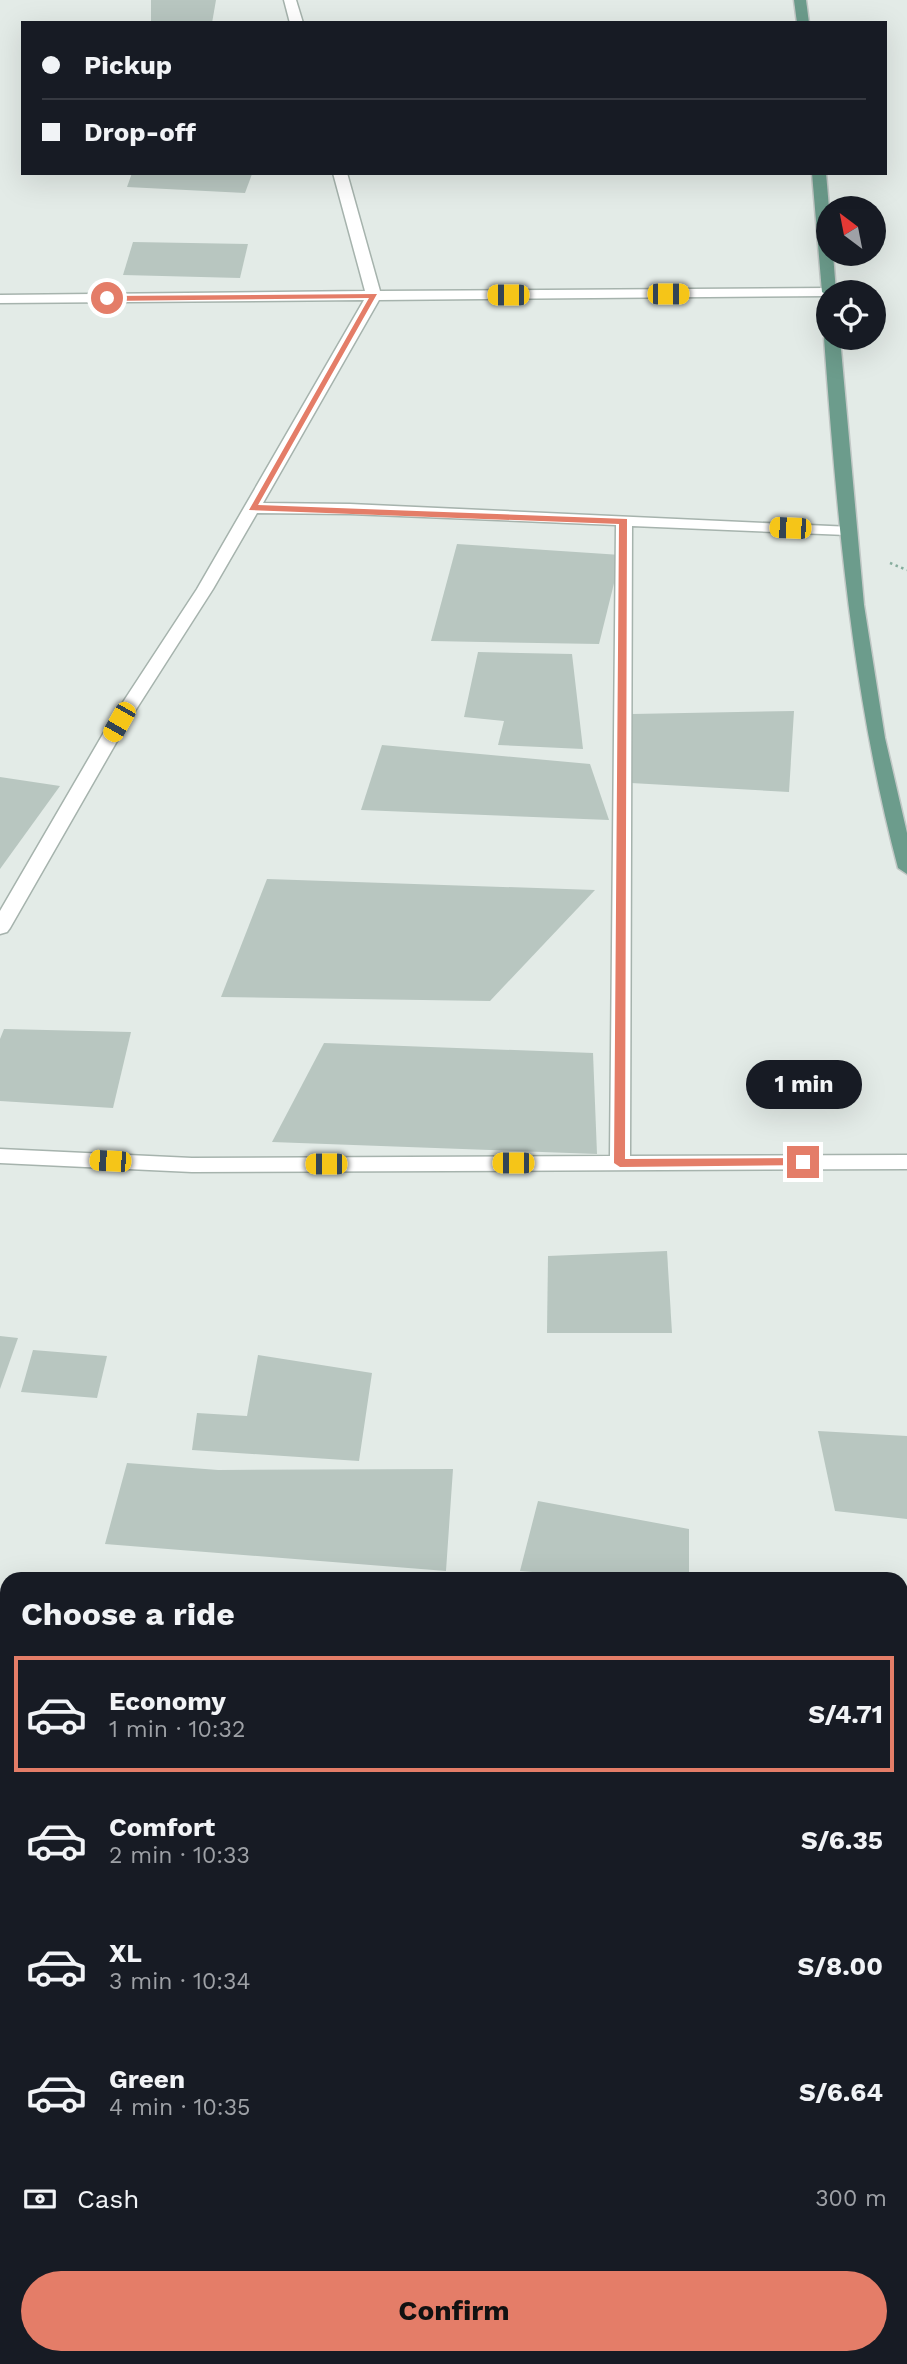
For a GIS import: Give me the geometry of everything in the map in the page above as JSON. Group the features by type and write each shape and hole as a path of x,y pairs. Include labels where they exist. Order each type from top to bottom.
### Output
{"main road":[{"path":"800,0 803,21"},
{"path":"819,175 827,280"},
{"path":"833,350 846,530 875,745 907,868"}],"street":[{"path":"290,0 296,21"},
{"path":"0,928 119,722 205,589 374,296 340,175"},
{"path":"0,299 816,292"},
{"path":"252,508 846,530"},
{"path":"620,1163 624,521"},
{"path":"0,1156 192,1165 907,1162"}],"building":[{"path":"151,0 216,0 212,21 151,21"},
{"path":"131,175 252,175 245,193 127,187"},
{"path":"133,242 248,244 240,278 123,275"},
{"path":"457,544 621,555 599,644 431,641"},
{"path":"478,652 572,654 583,749 498,745 504,721 464,717"},
{"path":"794,711 789,792 631,783 632,714"},
{"path":"382,745 590,764 609,820 361,810"},
{"path":"0,777 60,786 0,869"},
{"path":"267,879 595,890 490,1001 221,997"},
{"path":"4,1029 131,1032 113,1108 0,1101 0,1039"},
{"path":"324,1043 593,1053 597,1154 272,1142"},
{"path":"667,1251 672,1333 547,1333 548,1256"},
{"path":"0,1336 18,1338 0,1389"},
{"path":"33,1350 107,1356 97,1398 21,1392"},
{"path":"258,1355 372,1373 359,1461 192,1450 197,1413 247,1416"},
{"path":"818,1431 907,1436 907,1519 835,1511"},
{"path":"127,1463 218,1470 453,1469 446,1571 105,1544"},
{"path":"538,1501 689,1529 689,1572 520,1571"}],"route":[{"path":"107,298 374,296 252,508 350,509 624,521 620,1163 803,1162"}]}
